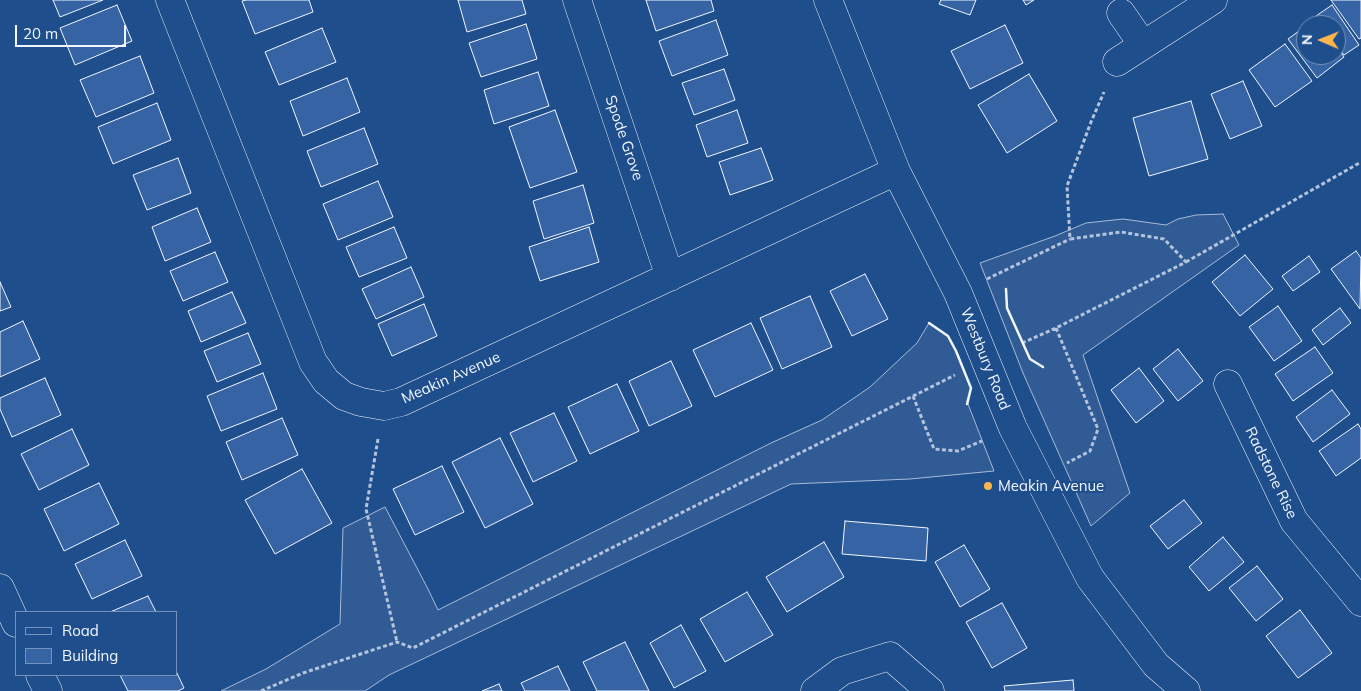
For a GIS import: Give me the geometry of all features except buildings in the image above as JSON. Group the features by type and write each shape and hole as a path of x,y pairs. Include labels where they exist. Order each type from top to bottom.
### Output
{"street":[{"name":"Meakin Avenue","path":"170,0 313,362 326,381 344,396 361,402 384,406 401,402 896,171"},
{"name":"Spode Grove","path":"577,0 670,277"},
{"name":"Westbury Road","path":"828,0 896,171 958,293 1013,428 1090,578 1156,665 1186,691"},
{"path":"1117,62 1212,0"},
{"path":"1121,13 1143,45"},
{"name":"Radstone Rise","path":"1228,384 1294,521 1361,602"},
{"path":"0,588 15,621"},
{"path":"815,691 842,671 890,656 930,691"},
{"path":"40,676 48,691"}],"path":[{"path":"1070,239 1067,186 1091,122 1117,62"},
{"path":"1022,343 1056,328 1186,262 1361,162"},
{"path":"958,293 1070,239 1121,232 1164,239 1186,262"},
{"path":"1038,477 1090,451 1098,428 1056,328"},
{"path":"261,691 303,673 397,642 413,648 959,373"},
{"path":"913,396 934,450 958,451 1013,428"},
{"path":"384,406 366,509 397,642"}],"shaded area":[{"path":"1223,214 1239,245 1083,355 1130,493 1091,526 1023,373 980,263 1086,223 1123,219 1166,225 1178,219 1196,215"},
{"path":"929,323 948,336 956,351 971,388 968,404 994,471 910,479 791,484 389,675 365,691 221,691 266,669 340,624 343,528 385,507 438,610 771,443 822,420 870,387 917,343"}],"wall":[{"path":"1006,289 1007,308 1030,359 1043,367"},
{"path":"929,323 948,336 956,351 971,388 967,404"}],"place":[{"name":"Meakin Avenue","path":"988,486"}]}
